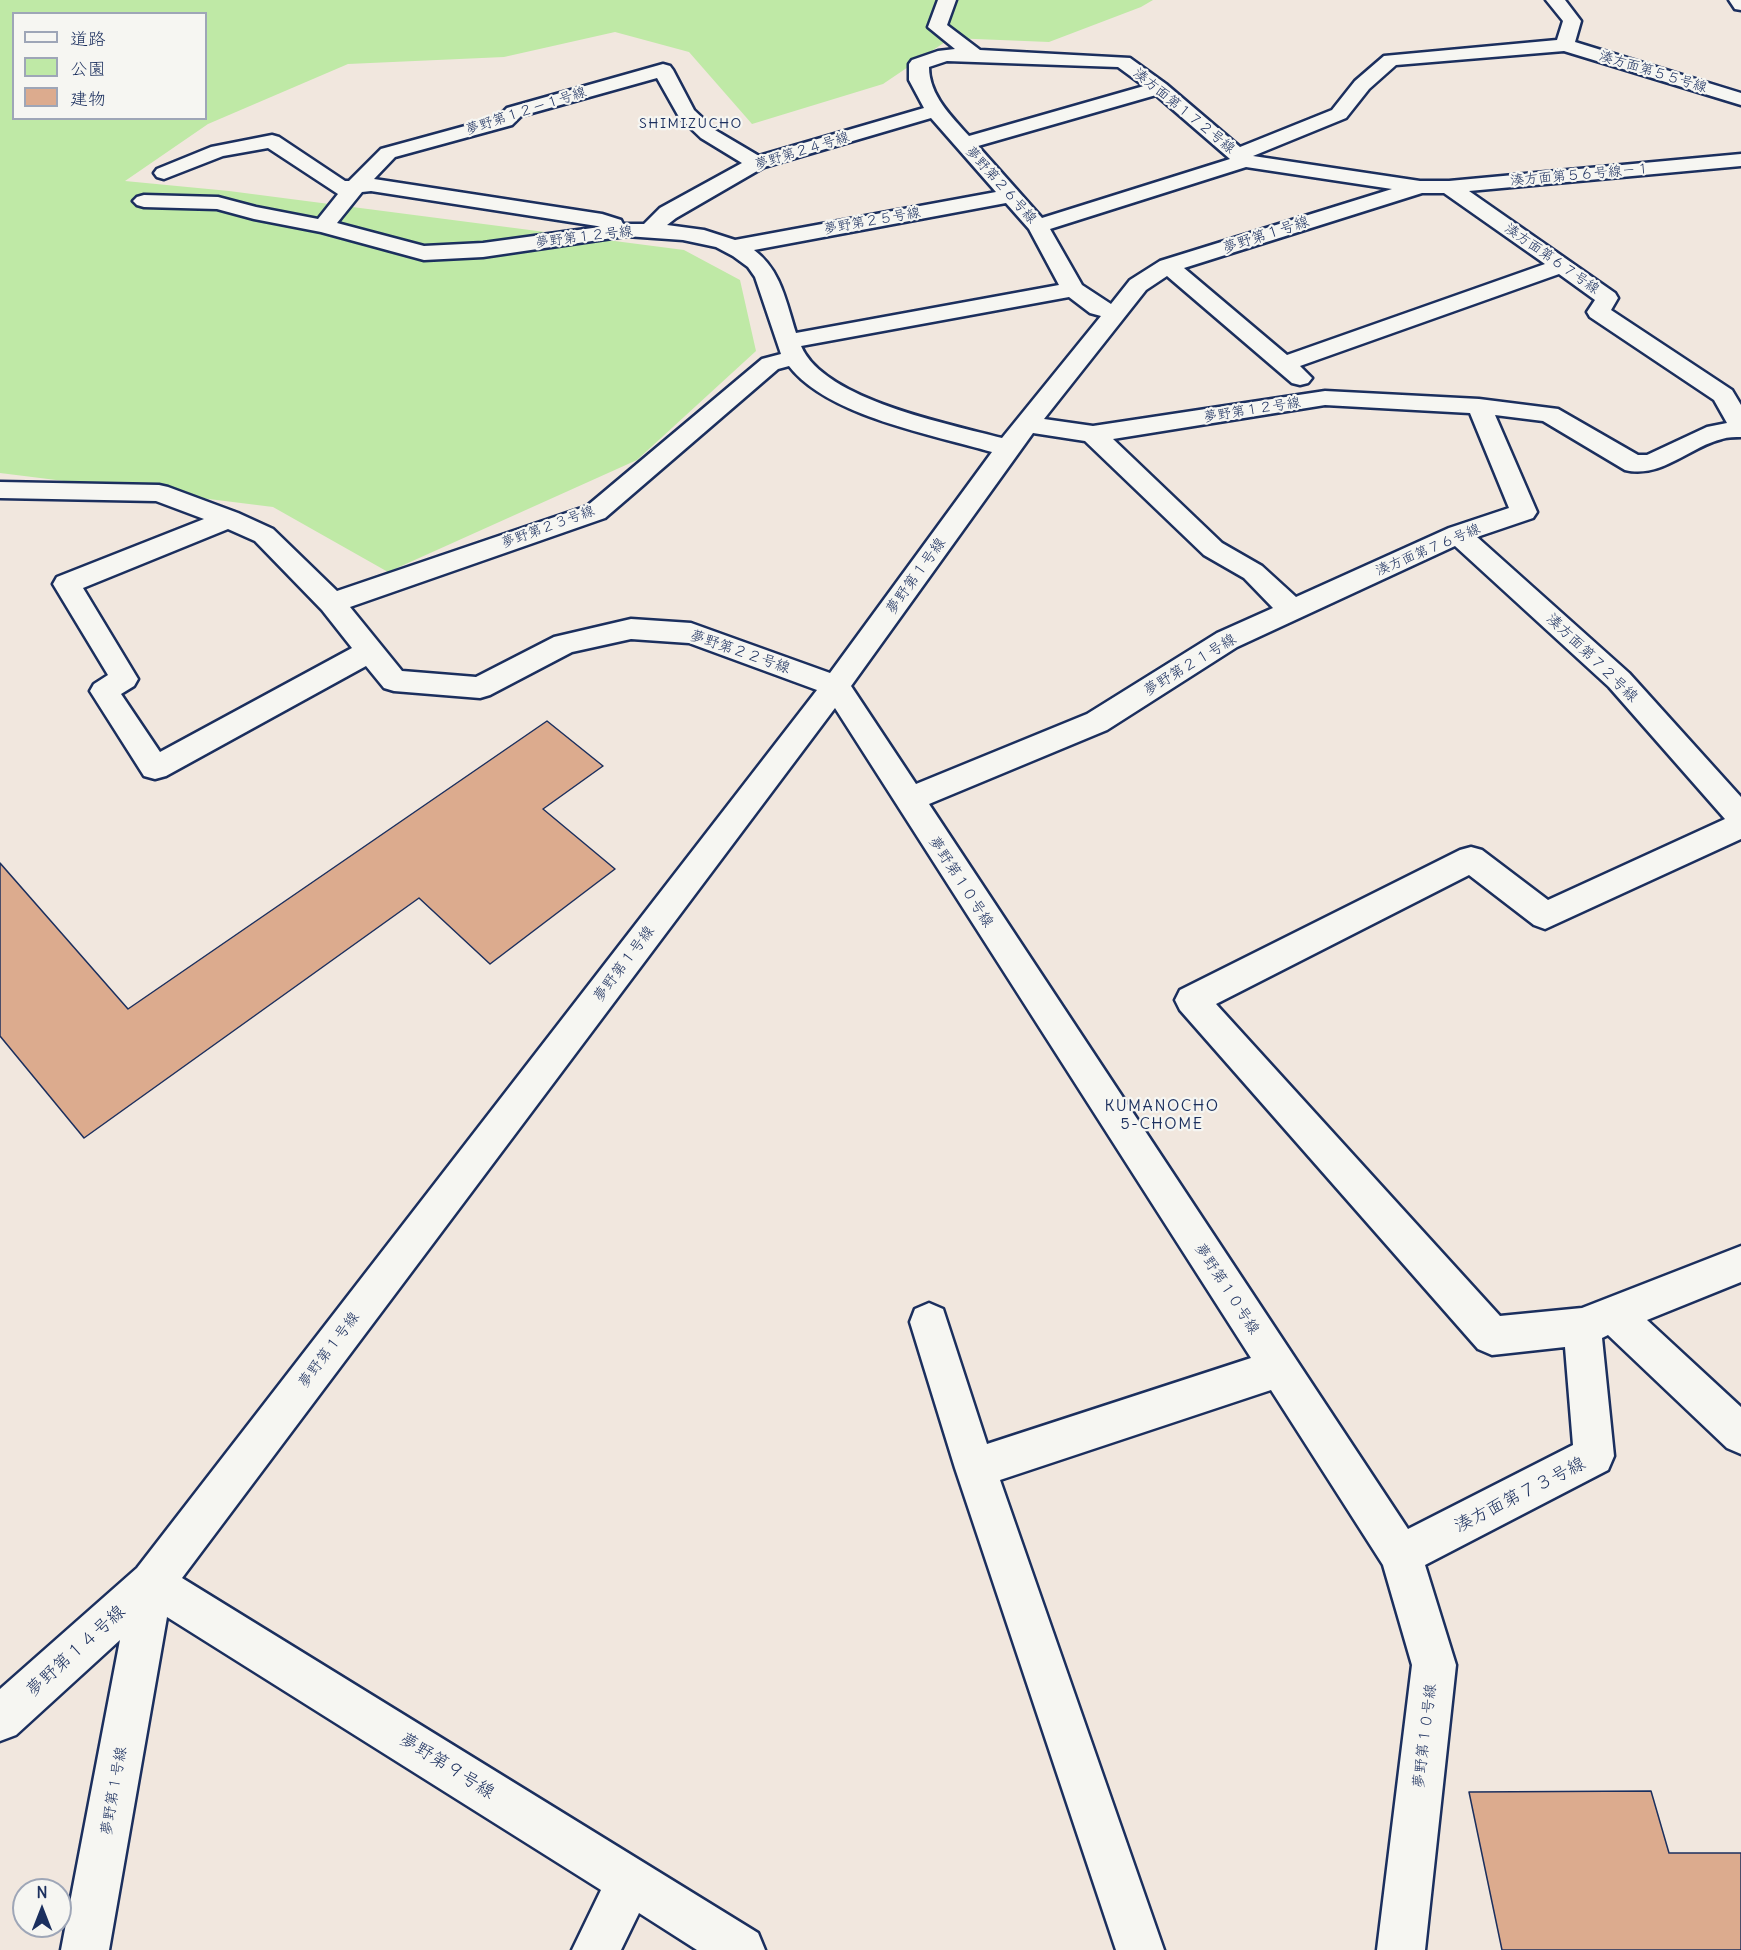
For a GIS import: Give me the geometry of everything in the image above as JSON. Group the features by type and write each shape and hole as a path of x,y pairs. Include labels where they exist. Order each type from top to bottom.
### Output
{"street":[{"path":"948,0 937,27 975,55"},
{"path":"1038,226 1241,158 1340,114 1362,85 1391,60 1565,45 1572,21 1555,0"},
{"path":"1738,0 1741,5"},
{"name":"湊方面第５５号線","path":"1565,45 1741,99"},
{"name":"湊方面第１７２号線","path":"945,56 975,55 1123,62 1159,88 1241,158 1435,187"},
{"name":"夢野第２６号線","path":"945,56 919,64 919,80 935,111 1038,226 1073,289 1098,308 1116,312"},
{"name":"夢野第１２－１号線","path":"323,226 355,187 388,153 505,121 514,112 663,70 686,112 708,134 757,163"},
{"path":"964,144 1159,88"},
{"name":"夢野第２４号線","path":"648,230 668,213 757,163 935,111"},
{"path":"164,173 219,151 272,141 341,188 371,185 602,220 626,230"},
{"name":"湊方面第５６号線－１","path":"1435,187 1741,160"},
{"name":"湊方面第６７号線","path":"1435,187 1561,266 1607,298 1598,312 1723,395 1741,427"},
{"name":"夢野第１号線","path":"85,1950 152,1583 836,686 1018,436 1138,285 1168,266 1435,187"},
{"name":"夢野第２５号線","path":"733,247 1011,196"},
{"name":"夢野第１２号線","path":"144,201 218,203 254,213 323,226 424,253 483,250 626,230 648,230 708,238 743,250 765,275 790,349 814,378 867,407 1018,436 1093,434 1324,398 1479,406 1549,414 1635,464 1652,462 1716,432 1741,427"},
{"path":"1168,266 1324,398"},
{"path":"1283,364 1561,266"},
{"name":"夢野第２３号線","path":"332,603 596,512 790,349 1073,289"},
{"name":"湊方面第７６号線","path":"1293,611 1458,534 1524,512 1479,406"},
{"path":"1093,434 1213,549 1253,572 1293,611"},
{"name":"夢野第２２号線","path":"0,490 159,493 229,519 264,535 332,603 393,681 480,688 564,644 631,629 691,633 836,686"},
{"path":"229,519 67,584 124,679 104,691 155,768 370,651"},
{"name":"湊方面第７２号線","path":"1458,534 1619,680 1741,818"},
{"name":"夢野第２１号線","path":"908,800 1097,722 1227,640 1293,611"},
{"name":"夢野第１０号線","path":"836,686 1401,1556 1434,1665 1401,1950"},
{"path":"1741,825 1545,916 1471,859 1192,1000 1492,1336 1598,1321 1741,1264"},
{"path":"1598,1321 1741,1434"},
{"name":"湊方面第７３号線","path":"1401,1556 1594,1456 1598,1321"},
{"path":"929,1322 975,1468 1140,1950"},
{"path":"975,1468 1278,1368"},
{"name":"夢野第１４号線","path":"0,1719 152,1583"},
{"name":"夢野第９号線","path":"152,1583 741,1950"},
{"path":"596,1950 630,1881"}],"green space":[{"path":"0,0 1153,0 1141,7 1049,42 951,38 883,84 752,124 689,52 615,32 504,57 348,64 208,124 125,181 229,191 684,250 740,280 756,351 637,460 388,572 273,507 0,473"}],"building":[{"path":"547,721 603,766 543,809 615,869 490,964 419,898 84,1138 0,1036 0,863 128,1009"},
{"path":"1651,1791 1669,1853 1741,1853 1741,1950 1502,1950 1469,1792"}],"district":[{"name":"SHIMIZUCHO","path":"691,124"},
{"name":"KUMANOCHO 5-CHOME","path":"1162,1115"}]}
